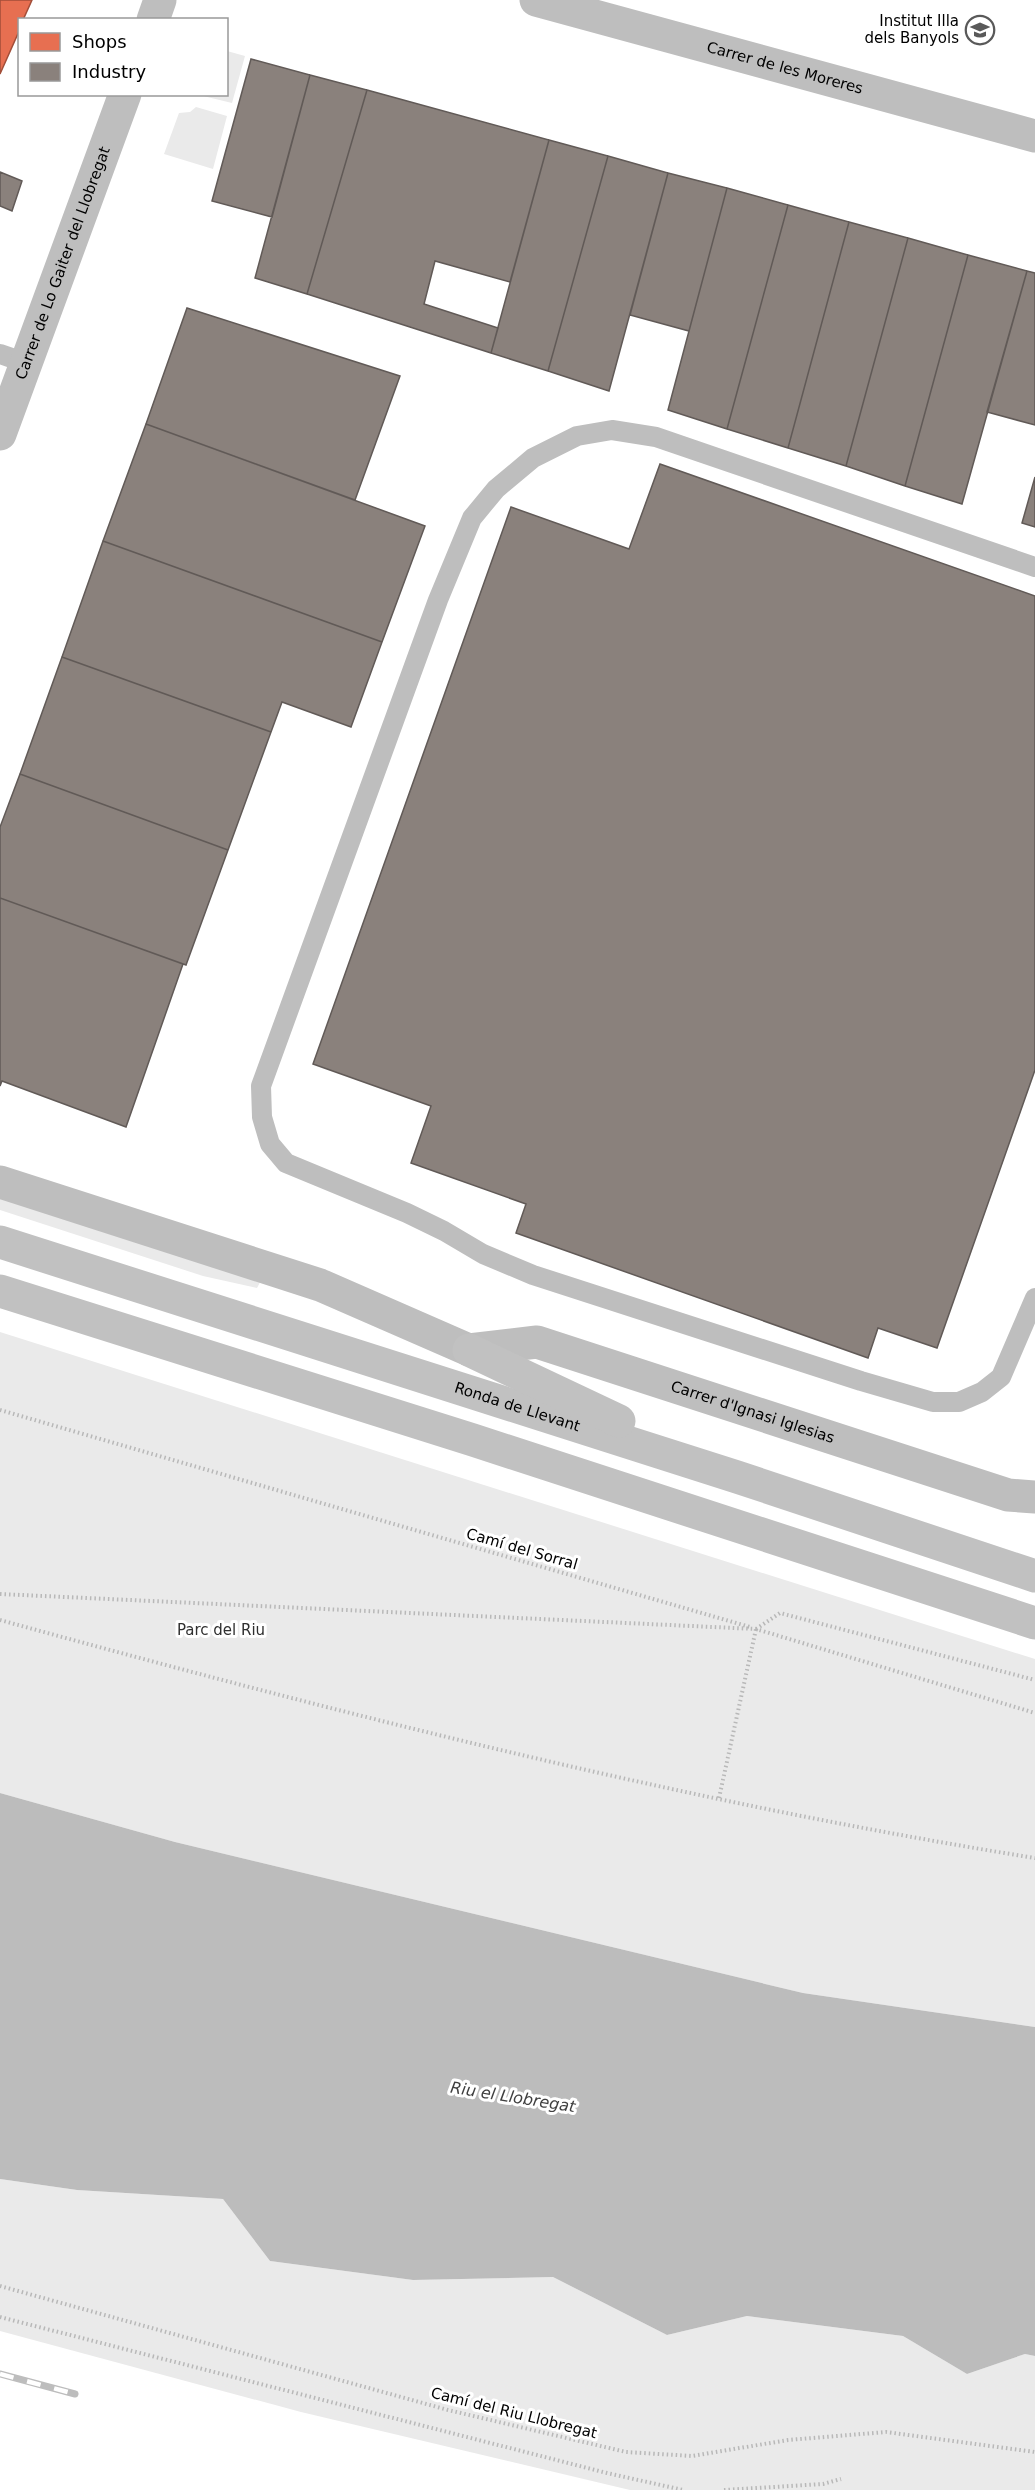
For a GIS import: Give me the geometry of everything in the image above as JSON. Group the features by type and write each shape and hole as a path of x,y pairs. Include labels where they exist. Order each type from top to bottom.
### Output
{"main road":[{"name":"Ronda de Llevant","path":"0,1242 737,1477 1035,1576"},
{"path":"0,1291 484,1443 1035,1623"},
{"path":"469,1350 737,1477"}],"street":[{"path":"154,18 160,0"},
{"name":"Carrer de les Moreres","path":"536,0 1035,136"},
{"name":"Carrer de Lo Gaiter del Llobregat","path":"0,434 13,358 124,96"},
{"path":"0,1182 320,1285 469,1350"},
{"name":"Carrer d'Ignasi Iglesias","path":"469,1350 537,1342 1008,1495 1035,1497"}],"lane":[{"path":"1035,567 656,437 612,430 577,436 533,458 496,489 472,518 438,600 261,1086 262,1117 270,1143 286,1163 444,1230 483,1254 533,1275 861,1382 933,1402 959,1402 982,1392 1001,1377 1035,1298"}],"path":[{"name":"Camí del Sorral","path":"0,1410 756,1629"},
{"path":"0,1594 756,1629 1035,1713"},
{"path":"718,1798 756,1629 780,1613 1035,1680"},
{"path":"0,1620 245,1687 555,1764 922,1840 1035,1858"},
{"name":"Camí del Riu Llobregat","path":"0,2286 448,2410 626,2452 692,2456 788,2440 886,2432 1035,2452"},
{"path":"0,2317 584,2468 683,2490"},
{"path":"724,2490 823,2484 841,2479"}],"green space":[{"path":"228,51 245,56 232,103 203,96 228,96"},
{"path":"196,107 227,116 213,169 164,154 179,113 190,112"},
{"path":"0,1188 265,1273 257,1288 203,1276 0,1210"},
{"name":"Parc del Riu","path":"0,1332 1035,1659 1035,2027 803,1993 175,1842 0,1793"},
{"path":"0,2179 77,2190 223,2199 270,2261 413,2280 553,2277 667,2335 747,2316 903,2336 967,2374 1025,2354 1035,2356 1035,2490 630,2490 301,2412 0,2331"}],"water":[{"name":"Riu el Llobregat","path":"0,1793 175,1842 803,1993 1035,2027 1035,2356 1025,2354 967,2374 903,2336 747,2316 667,2335 553,2277 413,2280 270,2261 223,2199 77,2190 0,2179"}],"building: Shops":[{"path":"0,0 32,0 24,18 18,18 18,34 0,74"}],"building: Industry":[{"path":"251,59 310,75 272,217 212,201"},
{"path":"310,75 367,90 307,294 255,278"},
{"path":"367,90 549,140 510,282 435,261 424,304 498,328 491,353 307,294"},
{"path":"549,140 608,156 548,371 491,353"},
{"path":"608,156 668,173 609,391 548,371"},
{"path":"0,172 22,181 12,211 0,206"},
{"path":"668,173 727,188 689,331 630,315"},
{"path":"727,188 788,205 727,429 668,410"},
{"path":"788,205 849,222 788,448 727,429"},
{"path":"849,222 908,238 846,466 788,448"},
{"path":"908,238 968,255 905,486 846,466"},
{"path":"968,255 1027,271 962,504 905,486"},
{"path":"1027,271 1035,273 1035,425 987,412"},
{"path":"187,308 400,376 355,500 146,424"},
{"path":"146,424 425,526 382,642 103,541"},
{"path":"660,464 1035,596 1035,1070 937,1348 878,1328 868,1358 516,1233 526,1204 411,1163 431,1106 313,1064 511,507 629,549"},
{"path":"1035,477 1035,527 1022,523"},
{"path":"103,541 382,642 351,727 282,702 271,732 62,657"},
{"path":"62,657 271,732 228,850 20,774"},
{"path":"20,774 228,850 186,965 0,898 0,827"},
{"path":"0,898 183,964 126,1127 2,1081 0,1086"}],"railway":[{"path":"0,2374 75,2394"}],"place":[{"name":"Institut Illa dels Banyols","path":"980,30"}]}
